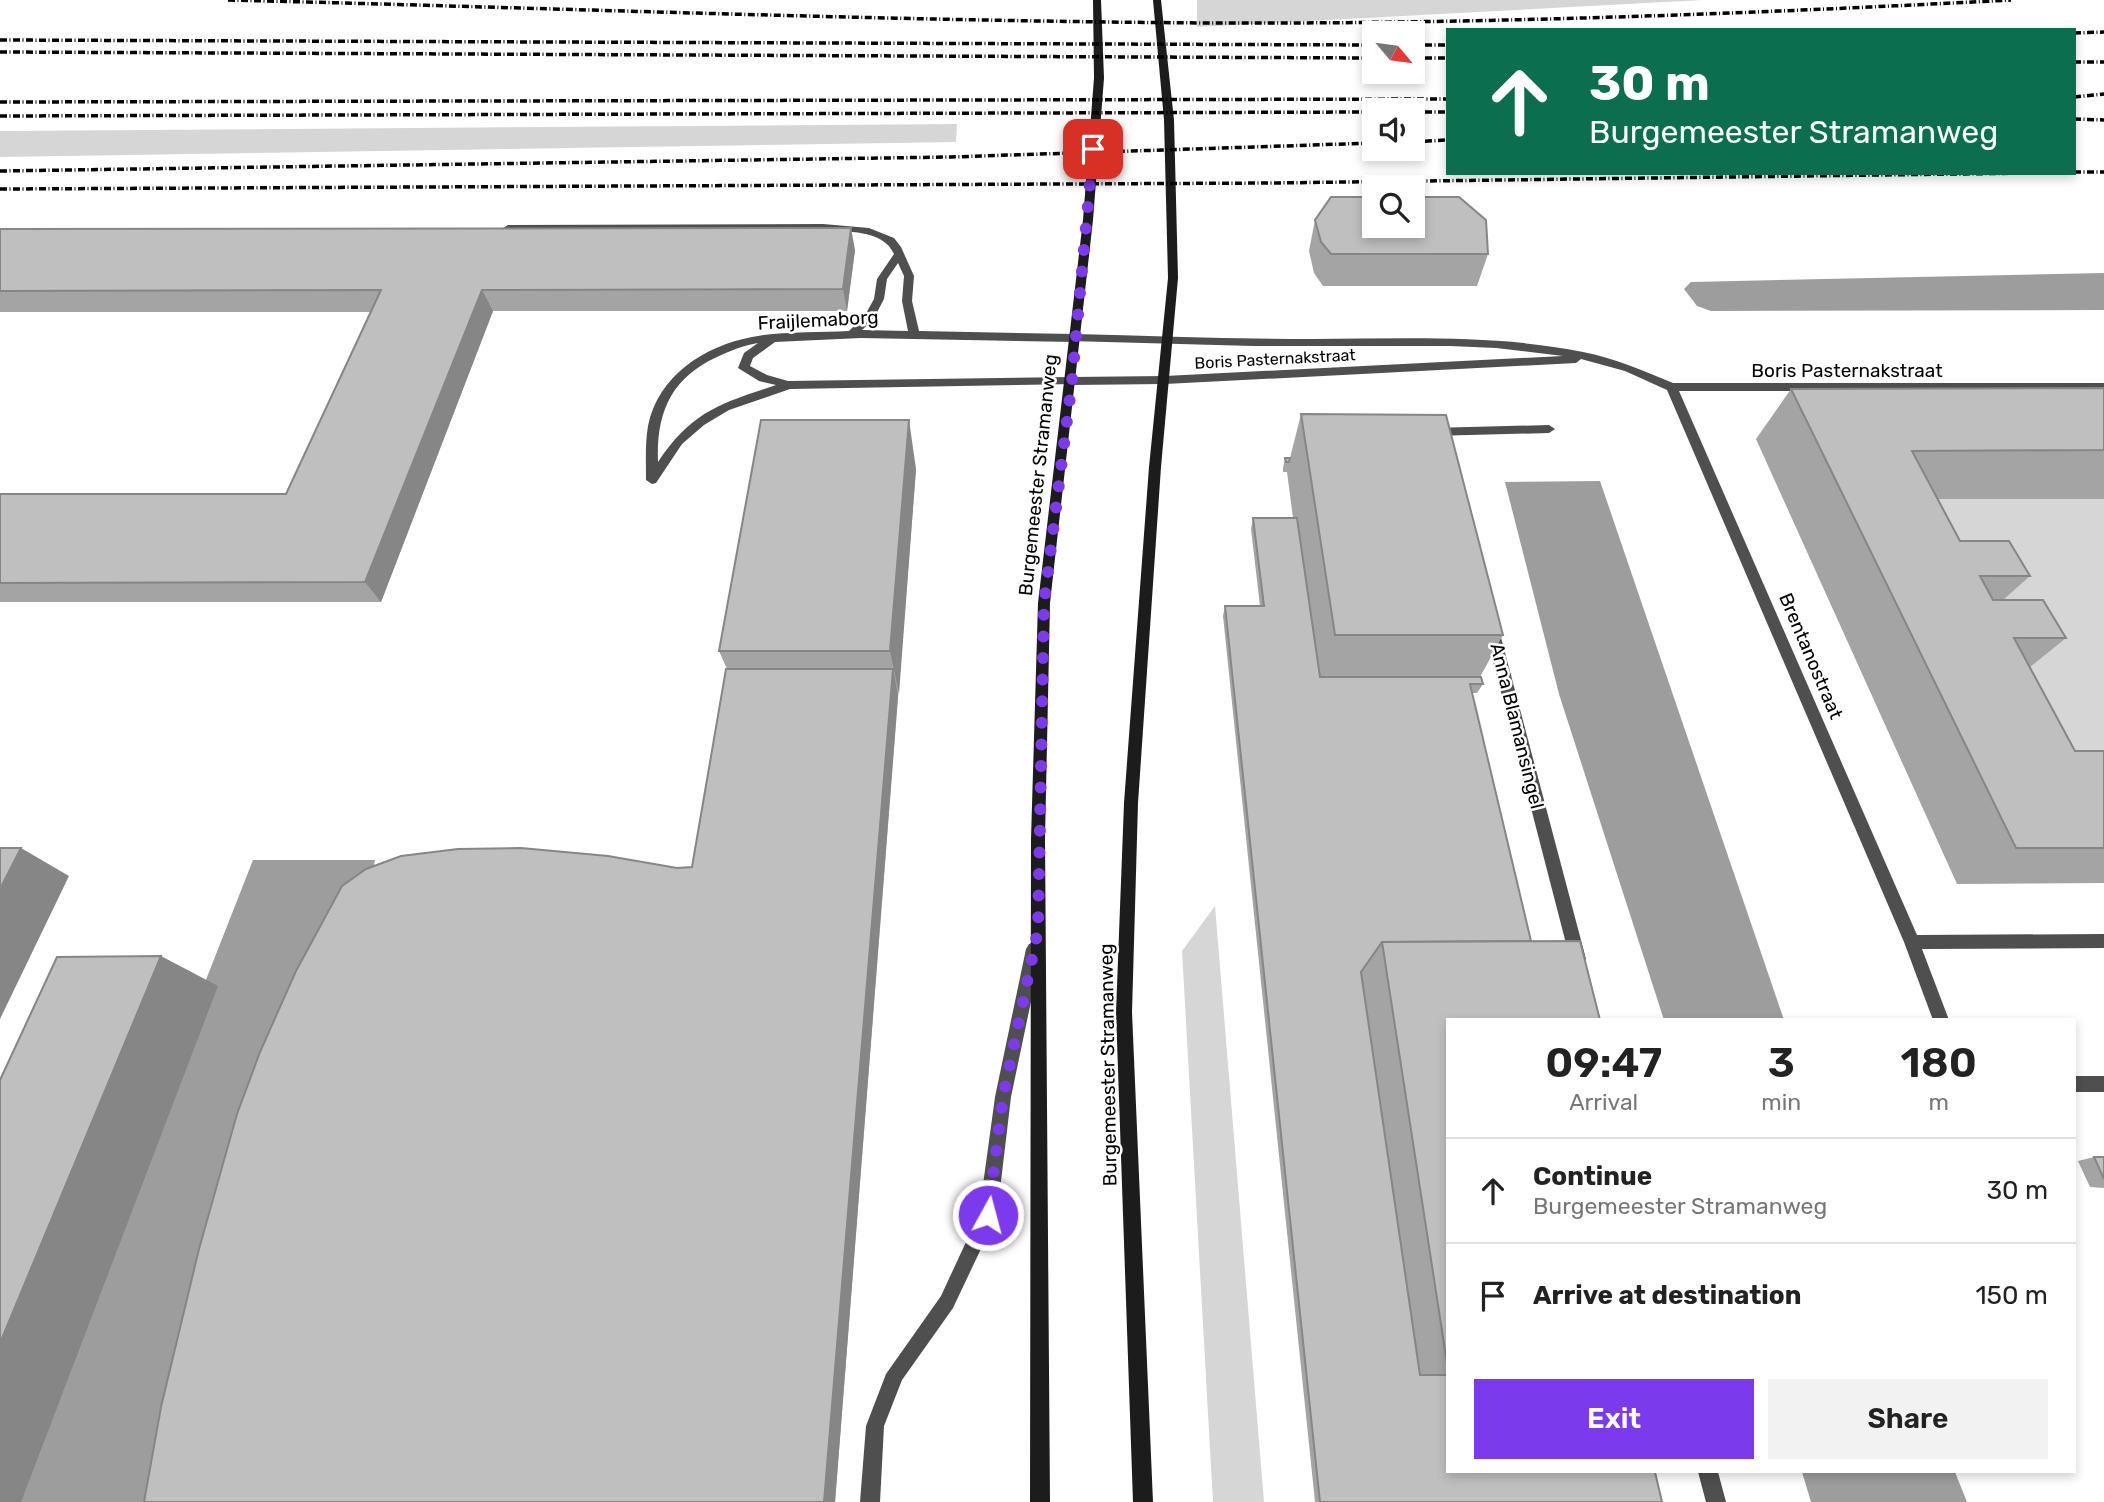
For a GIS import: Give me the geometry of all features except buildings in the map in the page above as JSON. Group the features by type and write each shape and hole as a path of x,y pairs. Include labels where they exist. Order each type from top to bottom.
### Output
{"main road":[{"name":"Burgemeester Stramanweg","path":"1040,1502 1038,930 1044,603 1072,381 1074,338 1088,220 1099,78 1097,0"},
{"name":"Burgemeester Stramanweg","path":"1143,1502 1124,1012 1131,803 1155,467 1173,278 1169,120 1157,0"}],"street":[{"path":"509,228 823,227 880,234 896,247 909,276 907,301 914,335"},
{"path":"852,334 869,317 879,299 882,279 898,255"},
{"name":"Fraijlemaborg","path":"1072,381 789,385 725,407 700,422 678,440 652,480 649,443 663,394 678,377 713,353 753,340 852,334 1074,338"},
{"path":"775,338 748,356 744,368 763,378 789,385"},
{"name":"Boris Pasternakstraat","path":"1074,338 1517,343 1595,358 1640,371 1672,387 2104,387"},
{"name":"Boris Pasternakstraat","path":"1072,381 1165,380 1515,365 1595,358"},
{"name":"Brentanostraat","path":"1672,387 1912,942 1940,1018"},
{"path":"1416,432 1443,439 1549,429"},
{"name":"Anna Blamansingel","path":"1490,619 1583,980"},
{"path":"870,1502 875,1426 895,1374 947,1302 988,1215 1003,1097 1038,930"},
{"path":"1912,942 2104,941"},
{"path":"2076,1084 2104,1084"},
{"path":"1708,1473 1716,1502"}],"shaded area":[{"path":"1197,0 1703,0 1197,27"},
{"path":"957,124 956,142 0,157 0,131"},
{"path":"2104,273 2104,310 1711,311 1697,306 1684,289 1691,282"},
{"path":"1600,481 1783,1018 1663,1018 1559,694 1505,482"},
{"path":"2104,497 2104,794 1872,499"},
{"path":"253,860 375,860 244,1502 1,1502"},
{"path":"1215,906 1264,1502 1213,1502 1182,951"},
{"path":"1802,1473 1955,1473 1967,1502 1811,1502"}],"railway":[{"path":"228,0 844,17 1214,23 1612,17 2011,0"},
{"path":"2076,33 2104,32"},
{"path":"0,40 1362,45"},
{"path":"1425,45 1446,45"},
{"path":"0,52 1362,58"},
{"path":"1425,58 1446,58"},
{"path":"2076,62 2104,62"},
{"path":"2076,97 2104,94"},
{"path":"0,102 1446,99"},
{"path":"0,116 1362,112"},
{"path":"1425,112 1446,112"},
{"path":"2076,119 2104,120"},
{"path":"1425,141 1446,140"},
{"path":"0,171 951,157 1362,143"},
{"path":"2076,172 2104,172"},
{"path":"0,189 1272,183 1880,175"}],"route":[{"path":"988,1215 1003,1097 1038,930 1044,603 1072,381 1077,302 1088,220 1093,149"}]}
